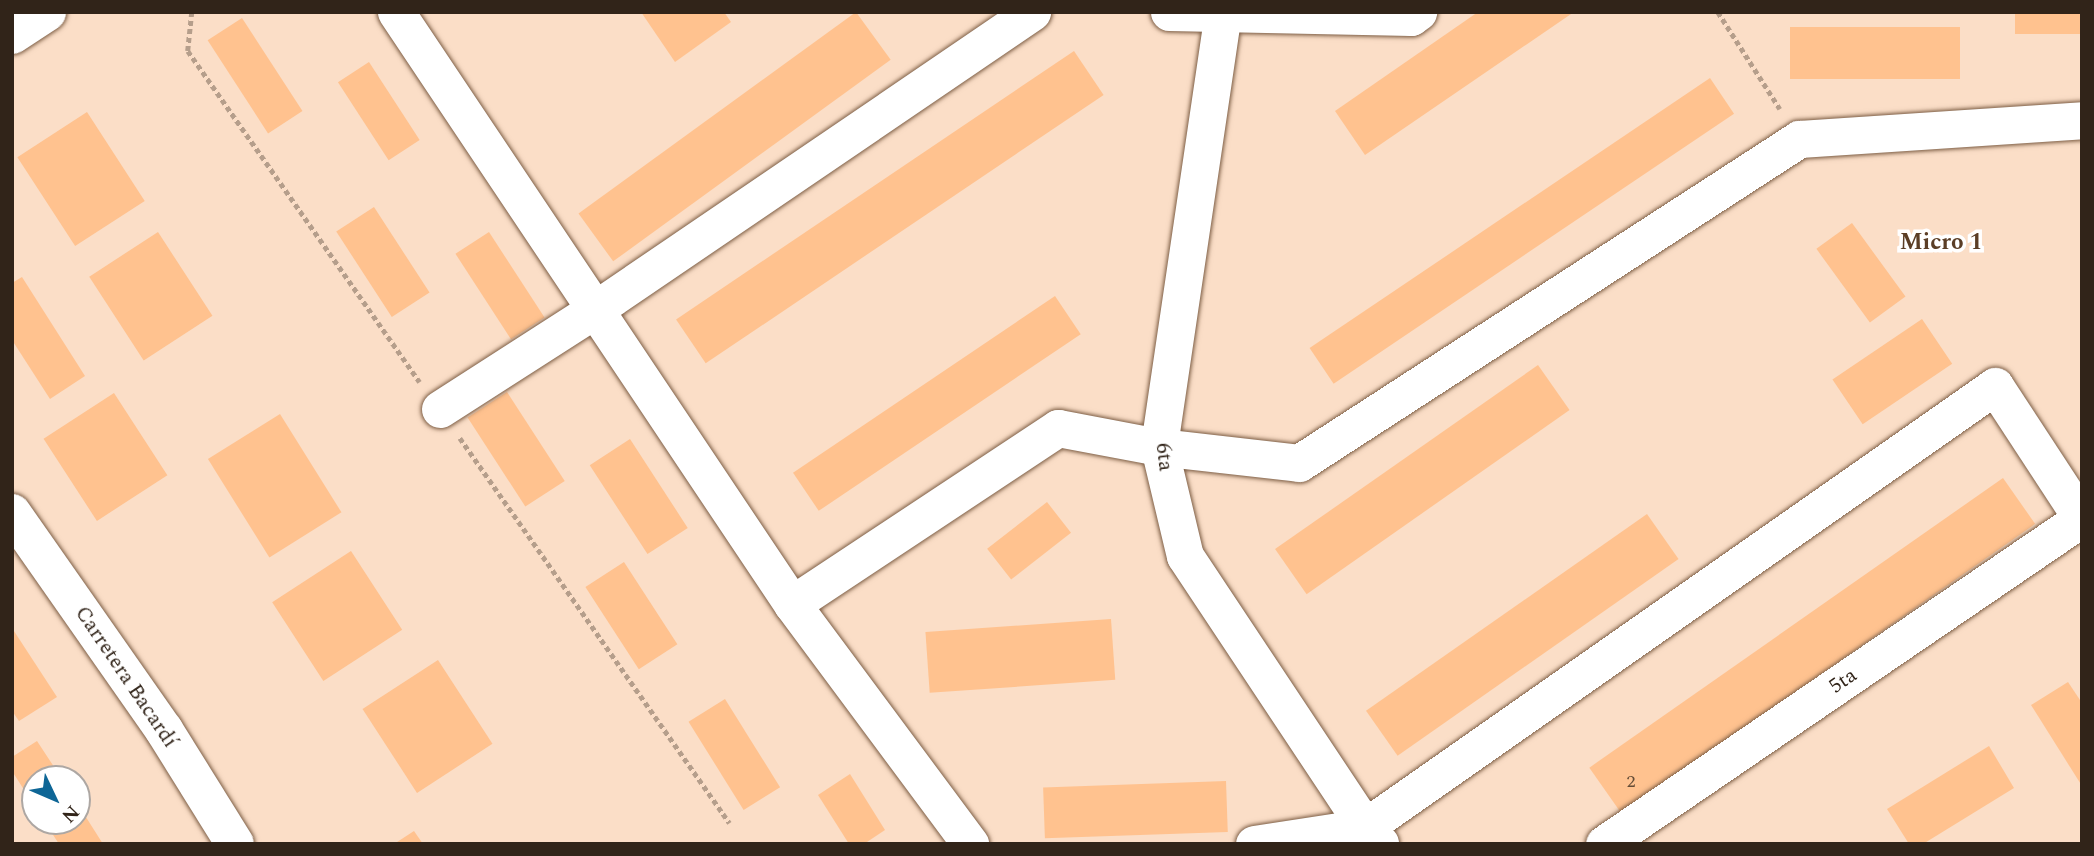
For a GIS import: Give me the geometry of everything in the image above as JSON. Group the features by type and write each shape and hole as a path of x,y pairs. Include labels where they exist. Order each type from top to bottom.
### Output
{"main road":[{"name":"Carretera Bacardí","path":"12,513 163,730 236,844"}],"street":[{"path":"12,35 47,12"},
{"path":"396,12 792,604 970,844"},
{"path":"440,409 594,310 1032,12"},
{"path":"1169,12 1411,17 1418,12"},
{"name":"6ta","path":"1222,14 1159,447 1185,555 1373,835"},
{"path":"792,604 1058,428 1159,447 1298,463 1799,139 2082,120"},
{"path":"1254,844 1373,835 1995,386 2082,519"},
{"name":"5ta","path":"1604,844 2082,519"}],"path":[{"path":"1718,12 1799,139"}],"building":[{"path":"641,12 724,12 731,22 675,62"},
{"path":"856,12 891,60 613,261 579,214"},
{"path":"1478,12 1574,12 1365,155 1335,111"},
{"path":"2015,12 2082,12 2082,34 2015,34"},
{"path":"242,18 302,111 268,133 208,40"},
{"path":"1790,27 1960,27 1960,79 1790,79"},
{"path":"1074,51 1104,95 706,363 676,319"},
{"path":"369,62 420,140 389,160 338,82"},
{"path":"1710,78 1734,114 1334,384 1310,348"},
{"path":"87,112 145,201 75,246 17,157"},
{"path":"374,207 430,293 392,317 336,232"},
{"path":"1852,223 1905,297 1870,322 1816,249"},
{"path":"158,232 212,316 144,361 89,277"},
{"path":"489,232 545,318 511,339 455,254"},
{"path":"22,277 85,376 50,399 12,340 12,283"},
{"path":"1055,296 1081,334 819,511 793,473"},
{"path":"1922,319 1952,364 1863,424 1832,379"},
{"path":"1538,365 1570,410 1307,594 1275,549"},
{"path":"507,392 565,481 525,506 468,418"},
{"path":"114,393 167,475 97,521 44,439"},
{"path":"280,414 341,512 269,557 208,459"},
{"path":"630,439 688,528 647,554 590,465"},
{"path":"2003,478 2035,524 1621,814 1589,768"},
{"path":"1047,502 1071,533 1011,580 987,549"},
{"path":"1647,514 1679,559 1398,756 1366,711"},
{"path":"351,551 402,630 323,681 272,602"},
{"path":"624,562 677,644 639,669 585,587"},
{"path":"1111,619 1115,680 930,693 925,632"},
{"path":"12,628 57,697 19,721 12,711"},
{"path":"438,660 492,744 417,793 363,709"},
{"path":"2068,682 2082,703 2082,786 2031,705"},
{"path":"725,699 780,787 744,810 689,722"},
{"path":"37,741 53,765 21,765 21,785 12,771 12,757"},
{"path":"1989,746 2014,788 1923,844 1909,844 1887,809"},
{"path":"850,774 885,830 864,844 849,844 818,795"},
{"path":"1226,781 1228,832 1045,838 1043,787"},
{"path":"91,825 103,844 59,844 53,835 91,835"},
{"path":"414,831 423,844 394,844"}],"district":[{"name":"Micro 1","path":"1941,243"}]}
